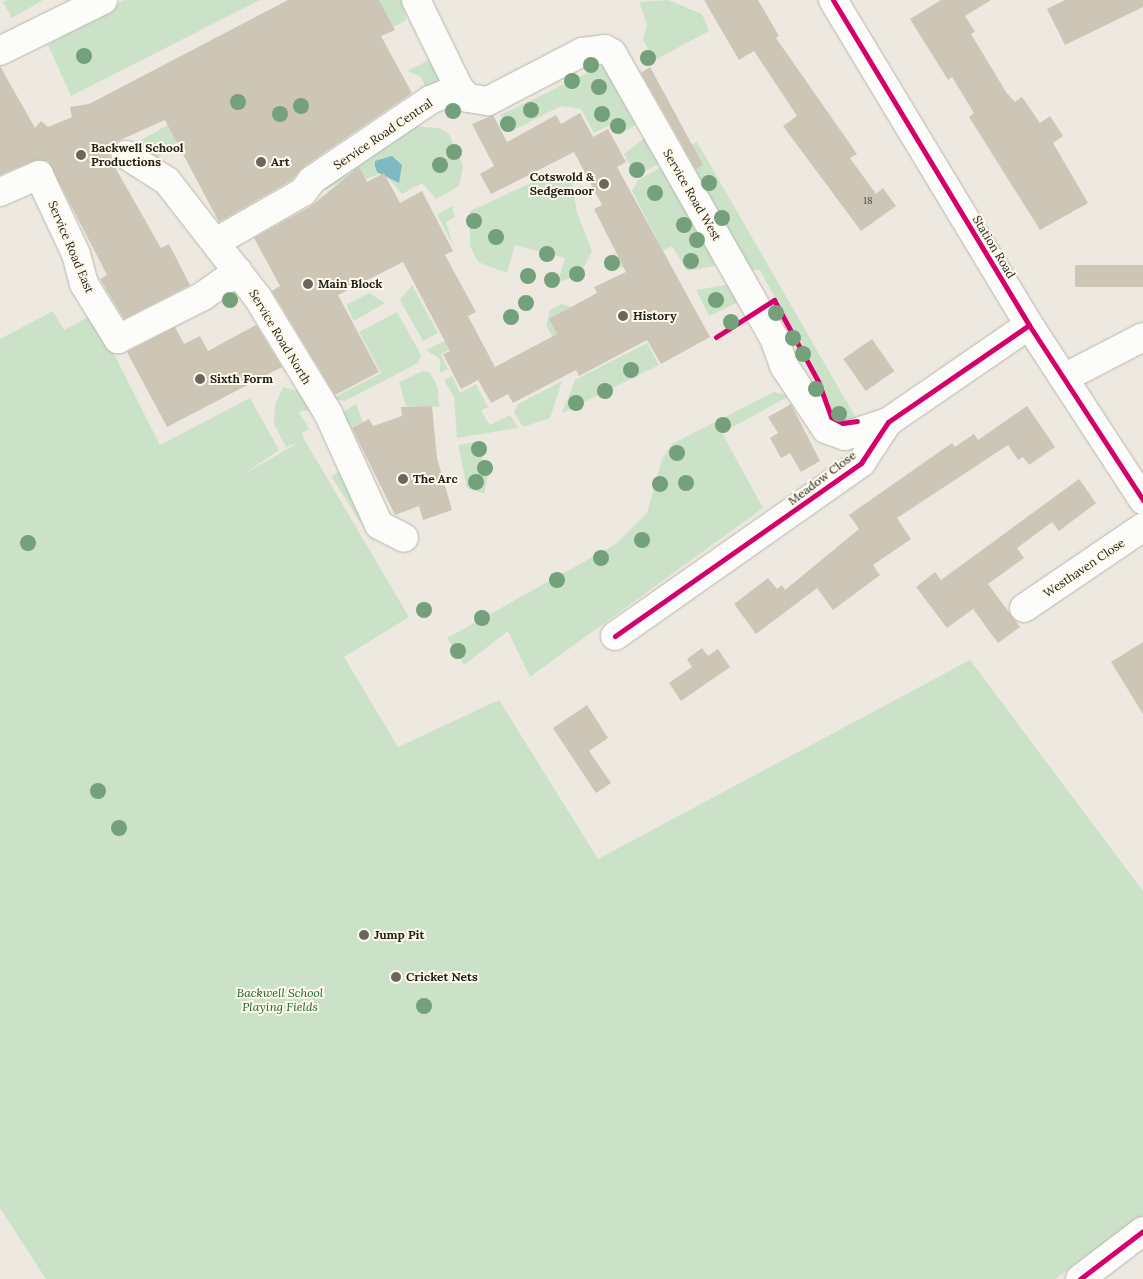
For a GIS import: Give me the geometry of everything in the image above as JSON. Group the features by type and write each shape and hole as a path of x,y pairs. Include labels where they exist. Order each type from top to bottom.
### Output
{"street":[{"path":"0,51 103,0"},
{"path":"416,0 459,88"},
{"name":"Station Road","path":"833,0 1028,325 1143,500"},
{"name":"Service Road West","path":"459,88 468,98 488,101 582,52 597,48 612,53 774,338 784,366 826,429 835,434 855,434 888,422"},
{"name":"Service Road Central","path":"216,242 303,192 312,180 430,100 459,88"},
{"name":"Service Road North","path":"126,155 167,181 238,271 328,413 379,525 404,538"},
{"name":"Service Road East","path":"0,192 38,175 76,254 84,284 118,339 203,296 238,271"},
{"name":"Meadow Close","path":"615,636 861,462 888,422 1028,325"},
{"path":"1064,378 1143,337"},
{"name":"Westhaven Close","path":"1024,608 1143,527"},
{"path":"1080,1279 1143,1231"}],"green space":[{"path":"7,0 43,0 12,18 3,2"},
{"path":"124,0 260,0 71,96 48,45"},
{"path":"379,0 404,0 406,20 393,27"},
{"path":"668,0 702,14 709,31 655,60 643,40 647,24 639,2"},
{"path":"435,57 450,85 430,95 420,76 407,71"},
{"path":"606,64 639,123 619,135 612,124 594,133 581,109 561,106 510,132 500,115"},
{"path":"198,107 198,131 166,149 151,166 128,148"},
{"path":"410,126 439,128 449,134 463,166 459,186 436,199 422,183 402,194 383,172 356,184 350,177 325,190 319,180"},
{"path":"647,136 662,162 636,176 624,154"},
{"path":"697,142 856,418 844,421 833,416 821,382 760,270 742,269 677,153"},
{"path":"667,164 724,264 687,271 672,246 629,268 604,266 614,252 617,257 656,237 632,191 638,180"},
{"path":"572,182 577,213 592,251 580,275 558,282 565,258 515,245 507,273 478,262 470,246 470,211 531,183"},
{"path":"452,206 455,217 446,222 453,245 437,215"},
{"path":"736,283 745,299 709,316 696,290"},
{"path":"412,285 438,333 423,341 400,300"},
{"path":"369,293 385,303 354,321 346,305"},
{"path":"562,304 572,307 549,319 560,339 555,342 546,325 550,310"},
{"name":"Backwell School Playing Fields","path":"53,311 64,330 94,314 160,445 250,398 279,450 244,474 298,443 286,447 274,424 275,405 283,387 302,392 315,416 308,410 299,412 309,429 302,433 304,439 409,617 344,657 398,747 499,700 598,859 970,660 1143,891 1143,1215 1055,1279 46,1279 0,1208 0,339"},
{"path":"397,312 421,355 418,363 345,401 331,399 381,373 359,332"},
{"path":"451,338 456,346 441,354 448,369 440,373 440,359 426,350"},
{"path":"647,343 659,365 562,413 575,380"},
{"path":"423,371 430,372 438,388 439,407 406,406 399,382"},
{"path":"452,376 460,393 476,384 488,407 481,411 490,425 510,415 518,428 457,438 454,397 444,380"},
{"path":"562,381 550,418 523,427 514,412 518,404"},
{"path":"774,392 789,396 722,433 763,508 530,677 508,631 464,665 447,638 616,544 647,513 662,459 672,444"},
{"path":"356,404 363,422 347,430 342,413"},
{"path":"474,442 484,448 478,452 489,470 484,494 467,488 459,449 459,445"},
{"path":"340,471 354,499 375,545 331,476"}],"water":[{"path":"392,156 402,165 399,183 377,172 375,166 375,161"}],"building":[{"path":"288,0 379,0 395,30 381,36 412,93 303,167 292,180 219,222 165,120 118,141 108,151 112,162 161,248 169,244 190,285 124,319 100,279 107,275 48,161 33,161 0,175 0,66 35,128 41,121 48,127 72,117 70,107 89,104"},
{"path":"704,0 758,0 779,36 776,38 857,154 850,158 876,194 883,188 896,206 861,231 783,126 797,116 754,51 739,60"},
{"path":"941,0 991,0 965,16 975,32 971,34 1006,92 1015,102 1022,97 1040,123 1050,116 1063,136 1053,143 1088,203 1040,230 969,117 974,113 952,77 948,80 910,19"},
{"path":"1065,0 1143,0 1143,7 1065,45 1047,9"},
{"path":"650,67 703,165 696,169 641,73"},
{"path":"580,113 593,137 608,129 626,162 617,167 710,337 661,364 647,340 579,376 576,370 513,403 508,394 491,403 478,380 461,389 443,354 450,351 403,262 338,295 379,372 335,395 272,291 280,286 254,238 311,206 359,167 367,182 384,173 400,203 422,191 453,251 445,255 476,312 468,316 495,367 557,334 549,319 597,293 594,287 626,272 594,209 602,205 574,152 491,194 480,174 494,166 472,124 493,115 507,142 556,115 561,124"},
{"path":"1075,265 1143,265 1143,287 1075,287"},
{"name":"Sixth Form","path":"256,325 282,367 167,427 127,352 175,327 184,344 200,336 208,351"},
{"path":"872,339 894,371 866,391 843,359"},
{"path":"791,404 820,461 801,472 790,453 781,458 770,438 778,433 768,417"},
{"name":"The Arc","path":"432,406 437,458 452,510 423,520 419,506 395,515 352,428 369,419 373,426 402,416 401,407"},
{"path":"1027,406 1055,447 1029,465 1023,457 1018,460 1008,445 897,518 911,539 873,565 880,575 833,610 817,588 756,634 734,604 768,578 777,589 782,585 785,590 859,529 849,515 952,443 955,447 974,434 978,440"},
{"path":"1079,479 1096,503 1059,531 1052,522 1017,548 1024,558 988,584 1020,627 998,643 973,609 947,628 916,587 935,572 941,580"},
{"path":"1143,642 1143,714 1111,662"},
{"path":"702,648 708,656 718,649 730,667 681,701 669,683 692,667 687,659"},
{"path":"587,705 608,738 589,751 611,783 596,793 553,728"}],"cycle path":[{"path":"833,0 1029,325 1143,500"},
{"path":"716,337 774,300 818,381 831,417 843,423 857,421"},
{"path":"615,636 861,463 888,422 1029,325"},
{"path":"1080,1279 1143,1231"}],"place":[{"name":"Backwell School Productions","path":"81,155"},
{"name":"Art","path":"261,162"},
{"name":"Cotswold & Sedgemoor","path":"604,184"},
{"name":"Main Block","path":"308,284"},
{"name":"History","path":"623,316"},
{"name":"Sixth Form","path":"200,379"},
{"name":"The Arc","path":"403,479"},
{"name":"Jump Pit","path":"364,935"},
{"name":"Cricket Nets","path":"396,977"}]}
